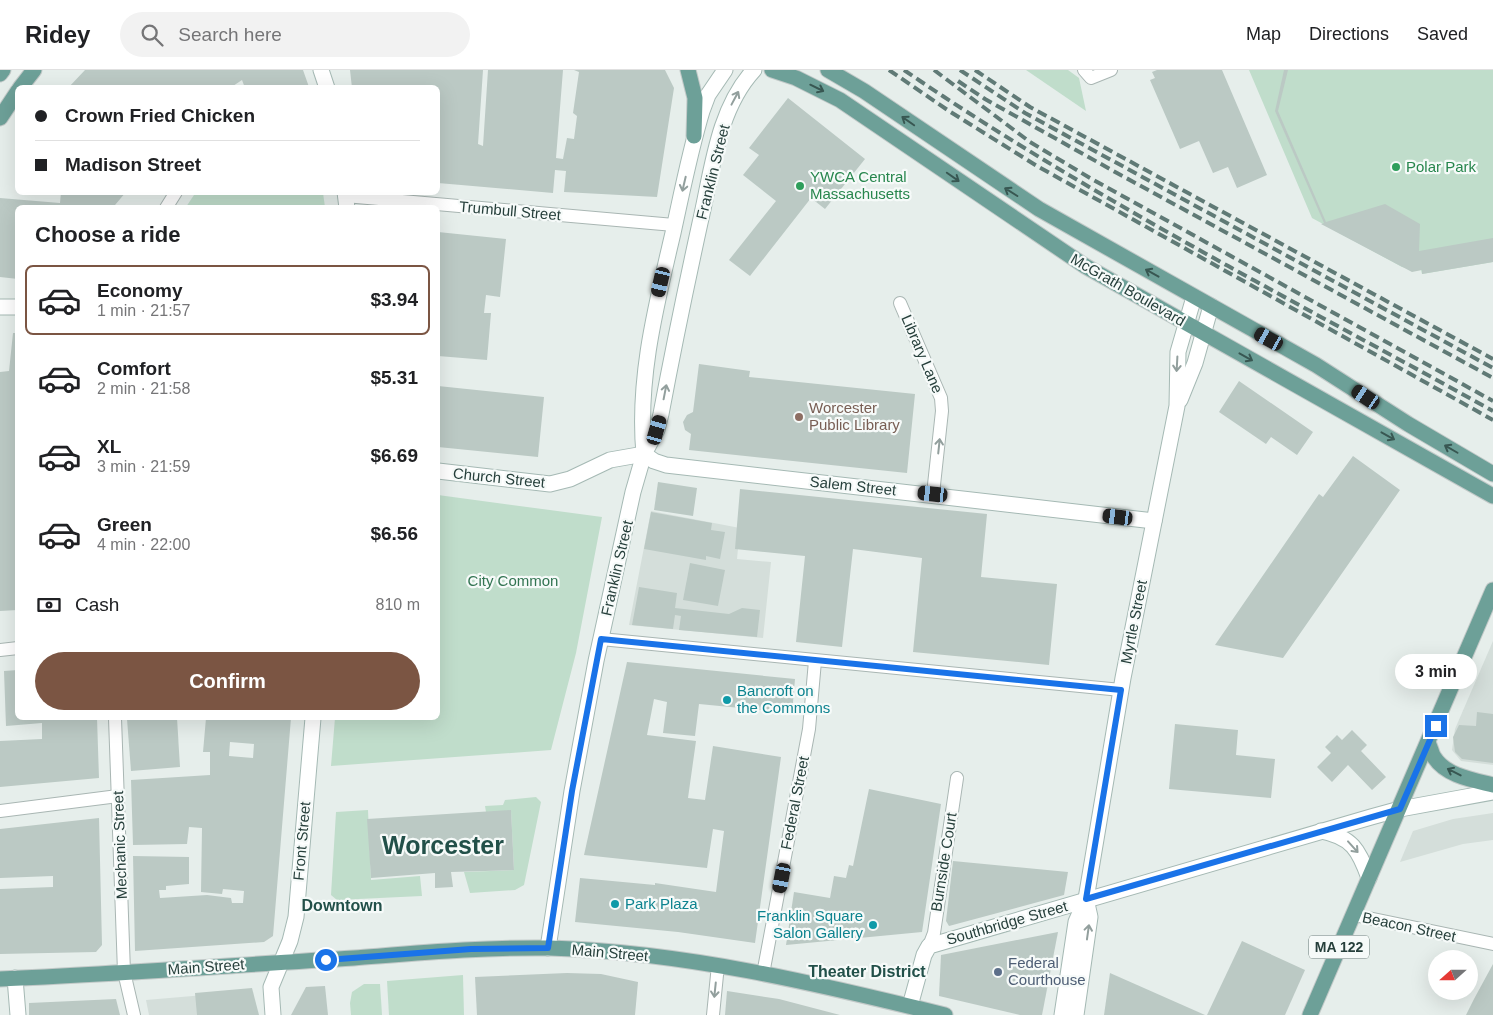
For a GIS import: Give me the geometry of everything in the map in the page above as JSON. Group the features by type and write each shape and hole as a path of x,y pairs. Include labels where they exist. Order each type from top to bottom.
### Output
{"main road":[{"path":"22,85 34,70"},
{"path":"320,70 326,85"},
{"path":"688,70 695,98 694,136"},
{"name":"Franklin Street","path":"644,454 642,407 648,345 694,136 708,94 725,70"},
{"name":"Franklin Street","path":"548,948 572,791 601,639 633,492 644,454 657,430 661,414 683,299 723,126 734,99 754,70"},
{"name":"McGrath Boulevard","path":"772,70 796,78 840,100 1063,252 1186,324 1493,496"},
{"name":"McGrath Boulevard","path":"828,70 864,91 976,169 1039,209 1316,364 1408,424 1493,474"},
{"path":"0,118 15,95"},
{"name":"Myrtle Street","path":"1178,406 1177,363 1194,297"},
{"name":"Myrtle Street","path":"1062,1015 1076,922 1086,899 1121,690 1178,406 1195,363 1211,306"},
{"path":"0,307 15,307"},
{"name":"Church Street","path":"440,471 550,484 570,479 610,460 644,454"},
{"name":"Salem Street","path":"644,454 654,461 666,465 933,494 1154,521"},
{"name":"MA 122","path":"1310,1015 1493,590"},
{"name":"Front Street","path":"273,1015 271,987 282,962 296,917 313,720"},
{"path":"1428,742 1433,756 1441,766 1461,776 1493,785"},
{"name":"Southbridge Street","path":"910,1006 924,954 929,946 1400,809 1493,792"},
{"path":"1321,831 1334,834 1352,844 1369,878"},
{"name":"Myrtle Street","path":"1076,1015 1090,917 1086,899"},
{"name":"Main Street","path":"8,978 471,949 548,948 602,951 718,965 945,1015"},
{"path":"8,978 18,1015"}],"street":[{"path":"1084,70 1091,78 1111,70"},
{"name":"Trumbull Street","path":"346,199 422,205"},
{"name":"Trumbull Street","path":"440,206 674,225"},
{"name":"Library Lane","path":"900,303 941,398 942,411 933,494"},
{"path":"601,639 815,661 980,674 1121,690"},
{"path":"0,650 15,648"},
{"name":"Federal Street","path":"763,974 809,729 815,661"},
{"name":"Mechanic Street","path":"115,720 124,972 134,1015"},
{"name":"Burnside Court","path":"929,946 934,933 957,778"},
{"path":"0,811 118,796"},
{"name":"Beacon Street","path":"1354,915 1493,944"},
{"path":"712,1015 718,965"}],"shaded area":[{"path":"651,511 740,528 737,559 771,562 763,638 629,625"},
{"path":"1493,641 1493,765 1461,761 1452,750 1455,729"},
{"path":"1493,813 1493,840 1463,844 1400,862 1413,831 1453,819"},
{"path":"251,991 258,1015 149,1015 146,1000"}],"green space":[{"path":"1026,70 1068,70 1079,78 1086,111"},
{"name":"Polar Park","path":"1249,70 1493,70 1493,262 1422,274 1421,270 1402,267 1312,218"},
{"path":"194,195 323,195 325,205 187,205"},
{"name":"City Common","path":"440,495 602,517 576,653 551,750 331,766 335,720 440,720"},
{"path":"536,797 541,802 524,885 515,890 470,893 464,872 514,870 511,811 486,812 485,806 503,805 505,800"},
{"path":"368,810 371,880 420,876 422,896 337,900 331,895 336,812"},
{"path":"463,975 464,1015 389,1015 387,981"},
{"path":"364,984 380,984 382,1015 351,1015 350,1003 352,992"}],"building":[{"path":"85,70 303,70 308,85 244,85 242,80 234,85 71,85"},
{"path":"350,70 483,70 478,144 483,146 488,70 563,70 556,158 563,159 567,138 574,139 577,116 573,113 579,72 574,70 665,70 674,88 657,197 564,192 566,171 555,170 553,193 440,183 440,85 352,85"},
{"path":"1157,70 1222,70 1267,175 1237,188 1228,167 1213,173 1199,141 1180,149 1150,80 1155,78 1152,72"},
{"path":"1284,70 1288,70 1278,111 1326,222 1385,204 1420,224 1419,251 1493,238 1493,262 1422,274 1422,270 1412,272 1321,224 1324,223 1275,111"},
{"name":"YWCA Central Massachusetts","path":"788,98 865,159 825,209 811,198 750,276 729,260 776,201 743,175 759,155 749,148"},
{"path":"61,195 123,195 115,205 15,205 15,279 0,277 0,198 60,203"},
{"path":"440,232 506,239 500,297 486,295 484,313 491,313 487,360 440,356"},
{"path":"13,333 15,333 15,610 0,611 0,372 9,371"},
{"name":"Worcester Public Library","path":"699,364 750,371 749,377 915,394 907,473 689,450 691,434 685,430 683,422 687,415 693,412"},
{"path":"1239,381 1313,432 1297,455 1271,437 1266,444 1219,412"},
{"path":"440,386 544,397 538,457 440,447"},
{"path":"1353,456 1400,490 1283,658 1215,645 1319,494 1323,497"},
{"path":"658,482 697,488 693,516 654,510"},
{"path":"740,489 987,514 981,577 1057,584 1049,665 913,652 922,558 853,549 842,647 796,642 805,556 735,549"},
{"path":"651,512 712,523 711,530 725,532 720,559 706,556 706,560 644,549"},
{"path":"690,563 725,570 718,606 683,600"},
{"path":"639,587 677,593 675,608 729,614 742,608 760,610 757,637 679,630 681,616 675,615 673,629 632,625"},
{"path":"627,662 795,679 792,713 699,704 695,736 663,733 667,702 654,699 647,735 696,741 688,798 705,800 713,746 781,757 755,943 678,932 575,922 580,878 655,885 655,883 716,892 724,831 713,829 707,868 584,855"},
{"path":"15,670 15,720 97,720 99,778 0,787 0,741 42,739 42,723 6,726 4,671"},
{"path":"1477,712 1493,714 1493,763 1462,759 1455,752 1453,737 1459,725 1476,726"},
{"path":"127,720 177,720 180,767 131,771"},
{"path":"206,720 291,720 273,936 264,942 135,951 133,856 189,857 189,884 166,886 166,890 159,890 160,898 207,895 231,898 232,903 243,903 244,891 223,889 222,894 201,892 202,828 189,827 187,844 133,845 131,780 210,775 210,752 203,752","holes":["230,742 254,744 253,758 229,756"]},
{"path":"1175,724 1238,730 1236,755 1275,759 1271,798 1169,789"},
{"path":"1352,730 1367,745 1361,751 1386,777 1372,790 1348,765 1332,782 1317,767 1331,753 1325,747 1337,735 1342,740"},
{"path":"869,789 941,804 922,932 786,945 794,892 830,898 834,876 846,878 849,865 853,866"},
{"path":"511,810 514,870 451,872 453,887 435,888 435,873 371,878 367,819"},
{"path":"99,818 102,945 96,952 0,954 0,889 53,887 53,876 0,878 0,829"},
{"path":"953,861 1068,872 1064,895 949,926 946,921"},
{"path":"1058,932 1042,1015 1020,1015 939,996 941,955"},
{"path":"1242,941 1305,970 1285,1015 1207,1015"},
{"path":"1493,964 1493,1015 1466,1015 1474,1000 1478,1000 1478,992"},
{"path":"567,973 601,974 638,982 635,1015 477,1015 475,977"},
{"path":"1110,973 1196,1011 1205,1015 1104,1015"},
{"path":"325,986 328,1015 291,1015 306,987"},
{"path":"252,988 259,1015 197,1015 195,993"},
{"path":"727,991 779,999 840,1015 725,1015"},
{"path":"116,999 120,1015 29,1015 29,1003"}],"railway":[{"path":"889,70 949,111 1037,166 1493,420"},
{"path":"904,70 975,117 1120,205 1493,411"},
{"path":"934,70 1030,142 1090,178 1493,401"},
{"path":"960,70 1025,113 1493,368"},
{"path":"975,70 1030,107 1493,359"},
{"path":"958,81 985,99 1117,173 1493,378"}],"place":[{"name":"Polar Park","path":"1396,167"},
{"name":"YWCA Central Massachusetts","path":"800,186"},
{"name":"Worcester Public Library","path":"799,417"},
{"name":"Bancroft on the Commons","path":"727,700"},
{"name":"Park Plaza","path":"615,904"},
{"name":"Franklin Square Salon Gallery","path":"873,925"},
{"name":"Federal Courthouse","path":"998,972"}],"district":[{"name":"Worcester","path":"443,845"},
{"name":"Downtown","path":"342,905"},
{"name":"Theater District","path":"867,971"}],"route":[{"path":"326,960 471,949 548,948 572,791 601,639 815,661 985,675 1121,690 1086,899 1400,809 1436,726"}]}
